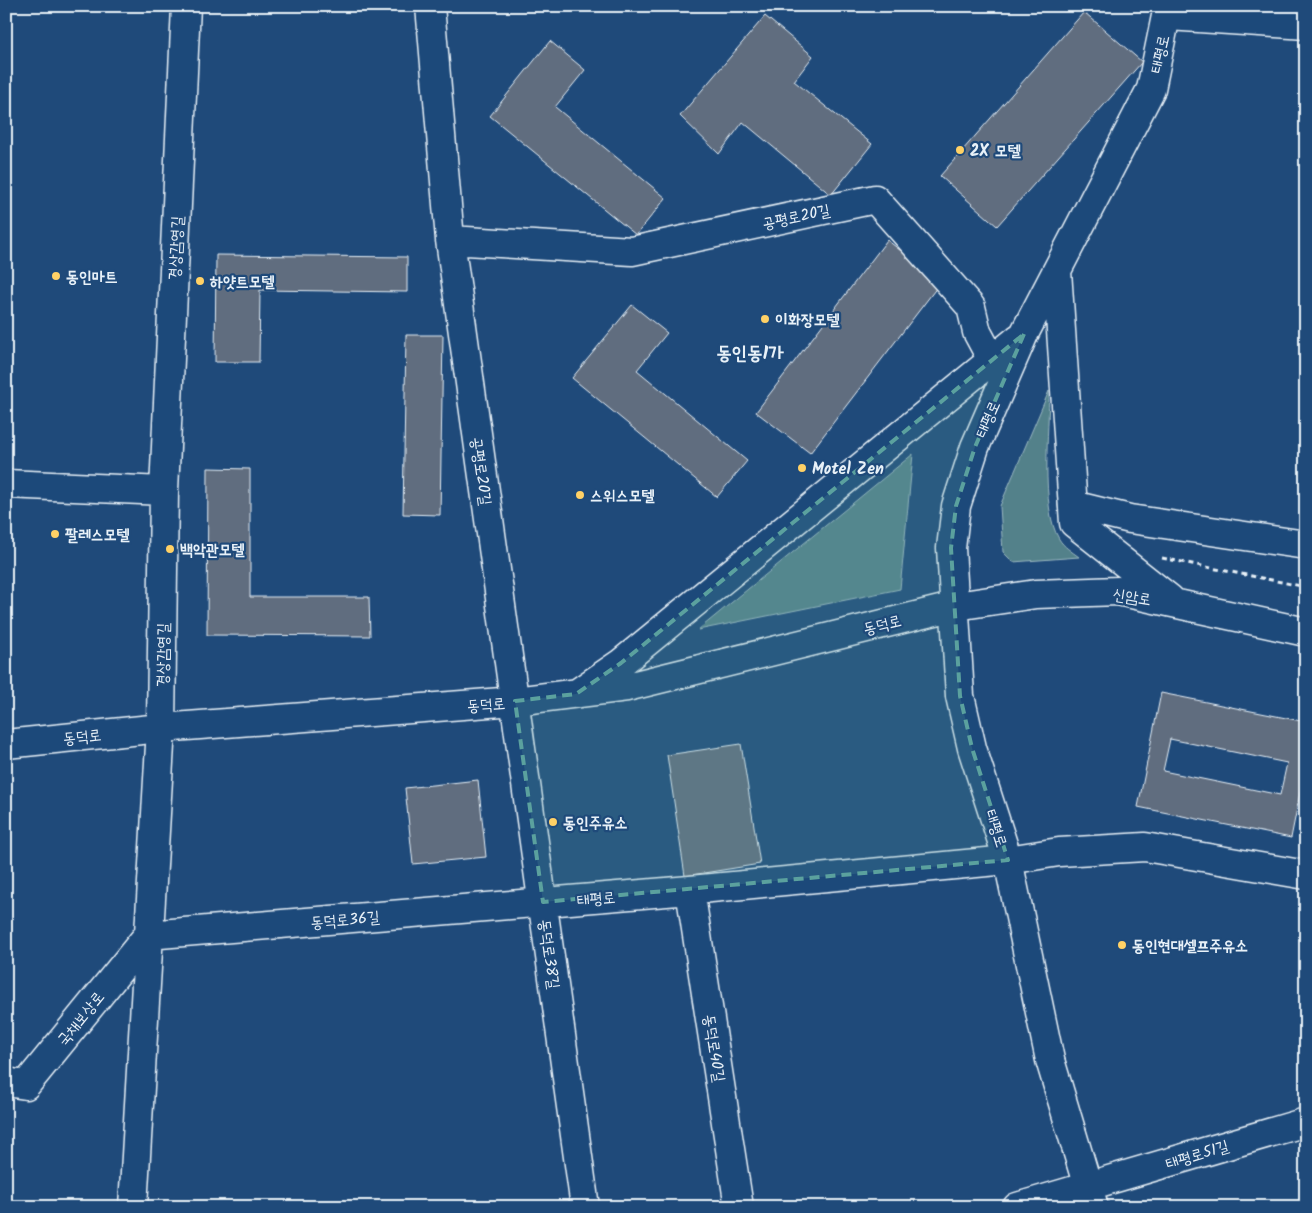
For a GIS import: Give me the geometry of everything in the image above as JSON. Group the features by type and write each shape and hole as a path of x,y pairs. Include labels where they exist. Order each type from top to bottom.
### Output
{"street":[{"name":"경상감영길","path":"160,728 164,491 186,6"},
{"name":"공평로20길","path":"430,6 450,240 515,701"},
{"path":"1168,11 1306,25"},
{"name":"태평로","path":"1092,1197 1050,1060 1008,860 972,748 960,696 951,548 956,506 974,446 1024,334 1151,89 1168,11"},
{"name":"공평로20길","path":"450,240 632,251 875,199 970,307 977,332 992,360"},
{"path":"1057,270 1074,523 1175,603"},
{"path":"576,694 620,663 1024,334"},
{"path":"6,484 164,491"},
{"path":"1073,505 1130,519 1306,545"},
{"name":"신암로","path":"956,606 1036,594 1118,591 1306,632"},
{"name":"동덕로","path":"6,744 160,728 515,701 627,687 956,606"},
{"name":"동덕로38길","path":"515,701 585,1207"},
{"path":"133,1207 160,728"},
{"name":"태평로","path":"543,902 1008,860 1059,852 1146,847 1306,874"},
{"name":"동덕로40길","path":"690,890 739,1207"},
{"name":"동덕로36길","path":"148,935 543,902"},
{"name":"국채보상로","path":"6,1082 26,1085 148,935"},
{"name":"태평로51길","path":"1017,1207 1092,1197 1306,1122"}],"path":[{"path":"1160,557 1306,587"}],"highlighted area":[{"path":"1024,334 975,447 956,506 951,548 960,696 972,748 1008,860 543,902 515,701 576,694 621,663"}],"green space":[{"path":"1049,391 1047,488 1049,508 1059,539 1065,547 1079,557 1013,562 1003,552 1000,506"},
{"path":"913,454 900,589 698,630"}],"building":[{"path":"1084,12 1142,62 997,226 940,176"},
{"path":"765,16 813,56 794,81 872,144 831,195 743,122 719,154 680,116"},
{"path":"550,41 585,70 555,107 666,198 636,235 490,116"},
{"path":"887,240 941,282 810,453 756,412"},
{"path":"216,255 407,257 407,292 260,290 259,362 215,362"},
{"path":"632,305 667,333 637,370 747,461 717,497 572,378"},
{"path":"406,335 443,335 440,515 403,514"},
{"path":"208,468 250,469 250,597 369,597 370,636 207,635"},
{"path":"1161,693 1306,722 1306,763 1291,838 1138,807","holes":["1170,739 1287,763 1280,795 1163,771"]},
{"path":"741,744 760,864 685,876 667,755"},
{"path":"478,780 486,857 413,864 405,788"}],"place":[{"name":"2X 모텔","path":"960,150"},
{"name":"동인마트","path":"56,276"},
{"name":"하얏트모텔","path":"200,281"},
{"name":"이화장모텔","path":"765,319"},
{"name":"Motel Zen","path":"802,468"},
{"name":"스위스모텔","path":"580,495"},
{"name":"팔레스모텔","path":"55,534"},
{"name":"백악관모텔","path":"170,549"},
{"name":"동인주유소","path":"553,822"},
{"name":"동인현대셀프주유소","path":"1122,945"}],"district":[{"name":"동인동1가","path":"750,352"}]}
